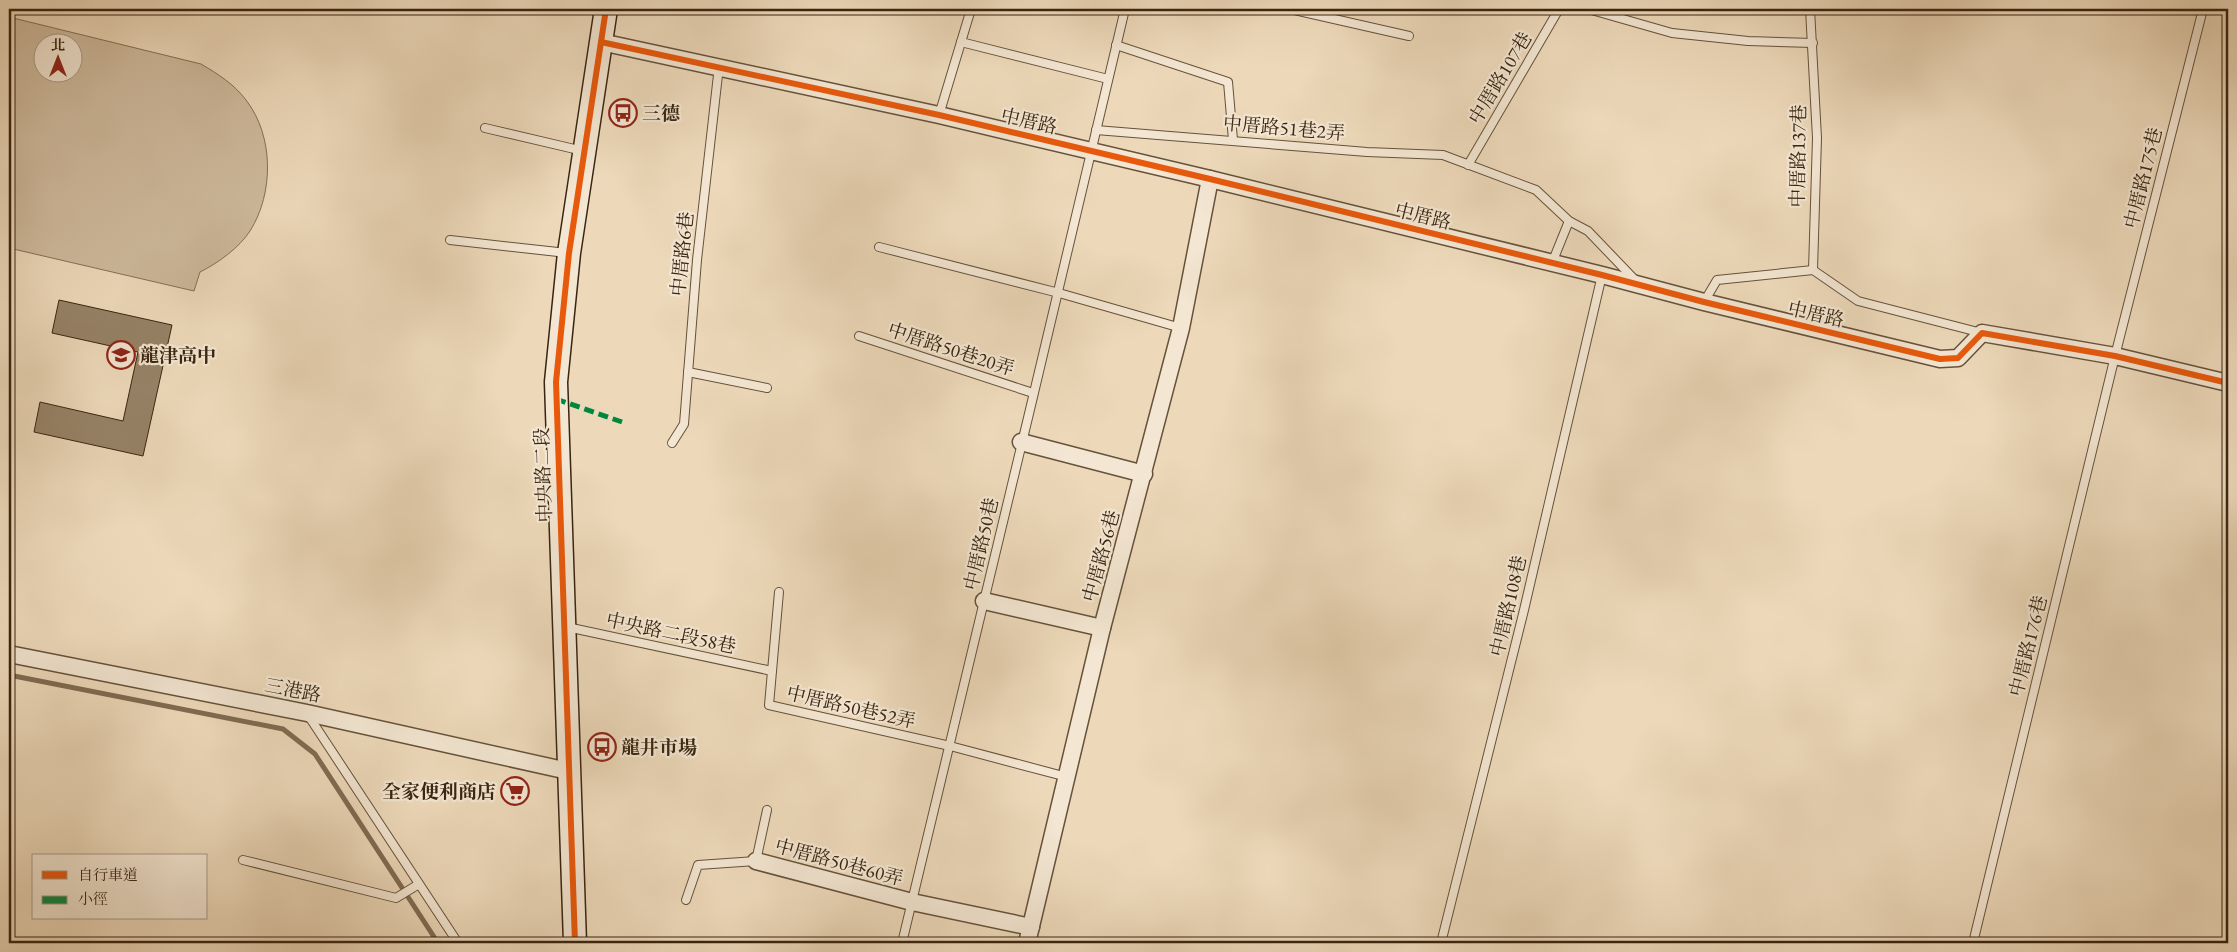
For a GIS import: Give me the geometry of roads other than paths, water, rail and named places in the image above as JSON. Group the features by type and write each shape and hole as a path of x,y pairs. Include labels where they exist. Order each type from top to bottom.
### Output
{"street":[{"name":"中央路二段","path":"575,943 556,382 569,253 606,9"},
{"name":"中厝路","path":"601,42 939,115 1210,179 1940,359 1958,358 1982,333"},
{"name":"中厝路56巷","path":"1027,943 1102,628 1181,328 1210,179"},
{"path":"1982,333 2114,356 2228,383"},
{"path":"1022,442 1144,474"},
{"path":"984,601 1102,628"},
{"name":"三港路","path":"9,654 307,713 568,771"},
{"name":"中厝路50巷60弄","path":"756,861 912,902 1031,927"}],"lane":[{"path":"939,115 971,9"},
{"name":"中厝路50巷","path":"902,943 1033,393 1059,293 1125,9"},
{"path":"1290,9 1409,36"},
{"name":"中厝路107巷","path":"1468,164 1560,9"},
{"path":"1588,9 1672,33 1748,41 1813,43"},
{"name":"中厝路137巷","path":"1810,9 1817,138 1812,270"},
{"name":"中厝路175巷","path":"2114,356 2204,9"},
{"path":"961,42 1108,79"},
{"path":"1116,45 1228,82 1233,140"},
{"name":"中厝路6巷","path":"672,443 684,424 697,260 719,66"},
{"path":"485,128 584,152"},
{"name":"中厝路51巷2弄","path":"1096,130 1367,152 1444,155 1536,190 1569,221 1588,230 1641,286"},
{"path":"1552,263 1569,221"},
{"path":"450,240 569,253"},
{"path":"879,247 1059,293 1181,328"},
{"path":"1704,302 1717,280 1812,270 1858,301 1982,333"},
{"name":"中厝路108巷","path":"1442,943 1524,610 1602,275"},
{"name":"中厝路50巷20弄","path":"859,336 1033,393"},
{"name":"中厝路176巷","path":"1973,943 2114,356"},
{"path":"688,372 767,388"},
{"name":"中厝路50巷52弄","path":"779,592 769,705 950,746"},
{"name":"中央路二段58巷","path":"563,626 772,672"},
{"path":"307,713 458,943"},
{"path":"950,746 1068,777"},
{"name":"中厝路50巷60弄","path":"686,900 698,865 756,861 767,810"},
{"path":"243,860 396,898 419,884"}],"waterway":[{"path":"9,675 283,729 315,754 438,943"}],"place":[{"name":"三德","path":"623,113"},
{"name":"龍津高中","path":"121,355"},
{"name":"龍井市場","path":"602,747"},
{"name":"全家便利商店","path":"515,791"}]}
